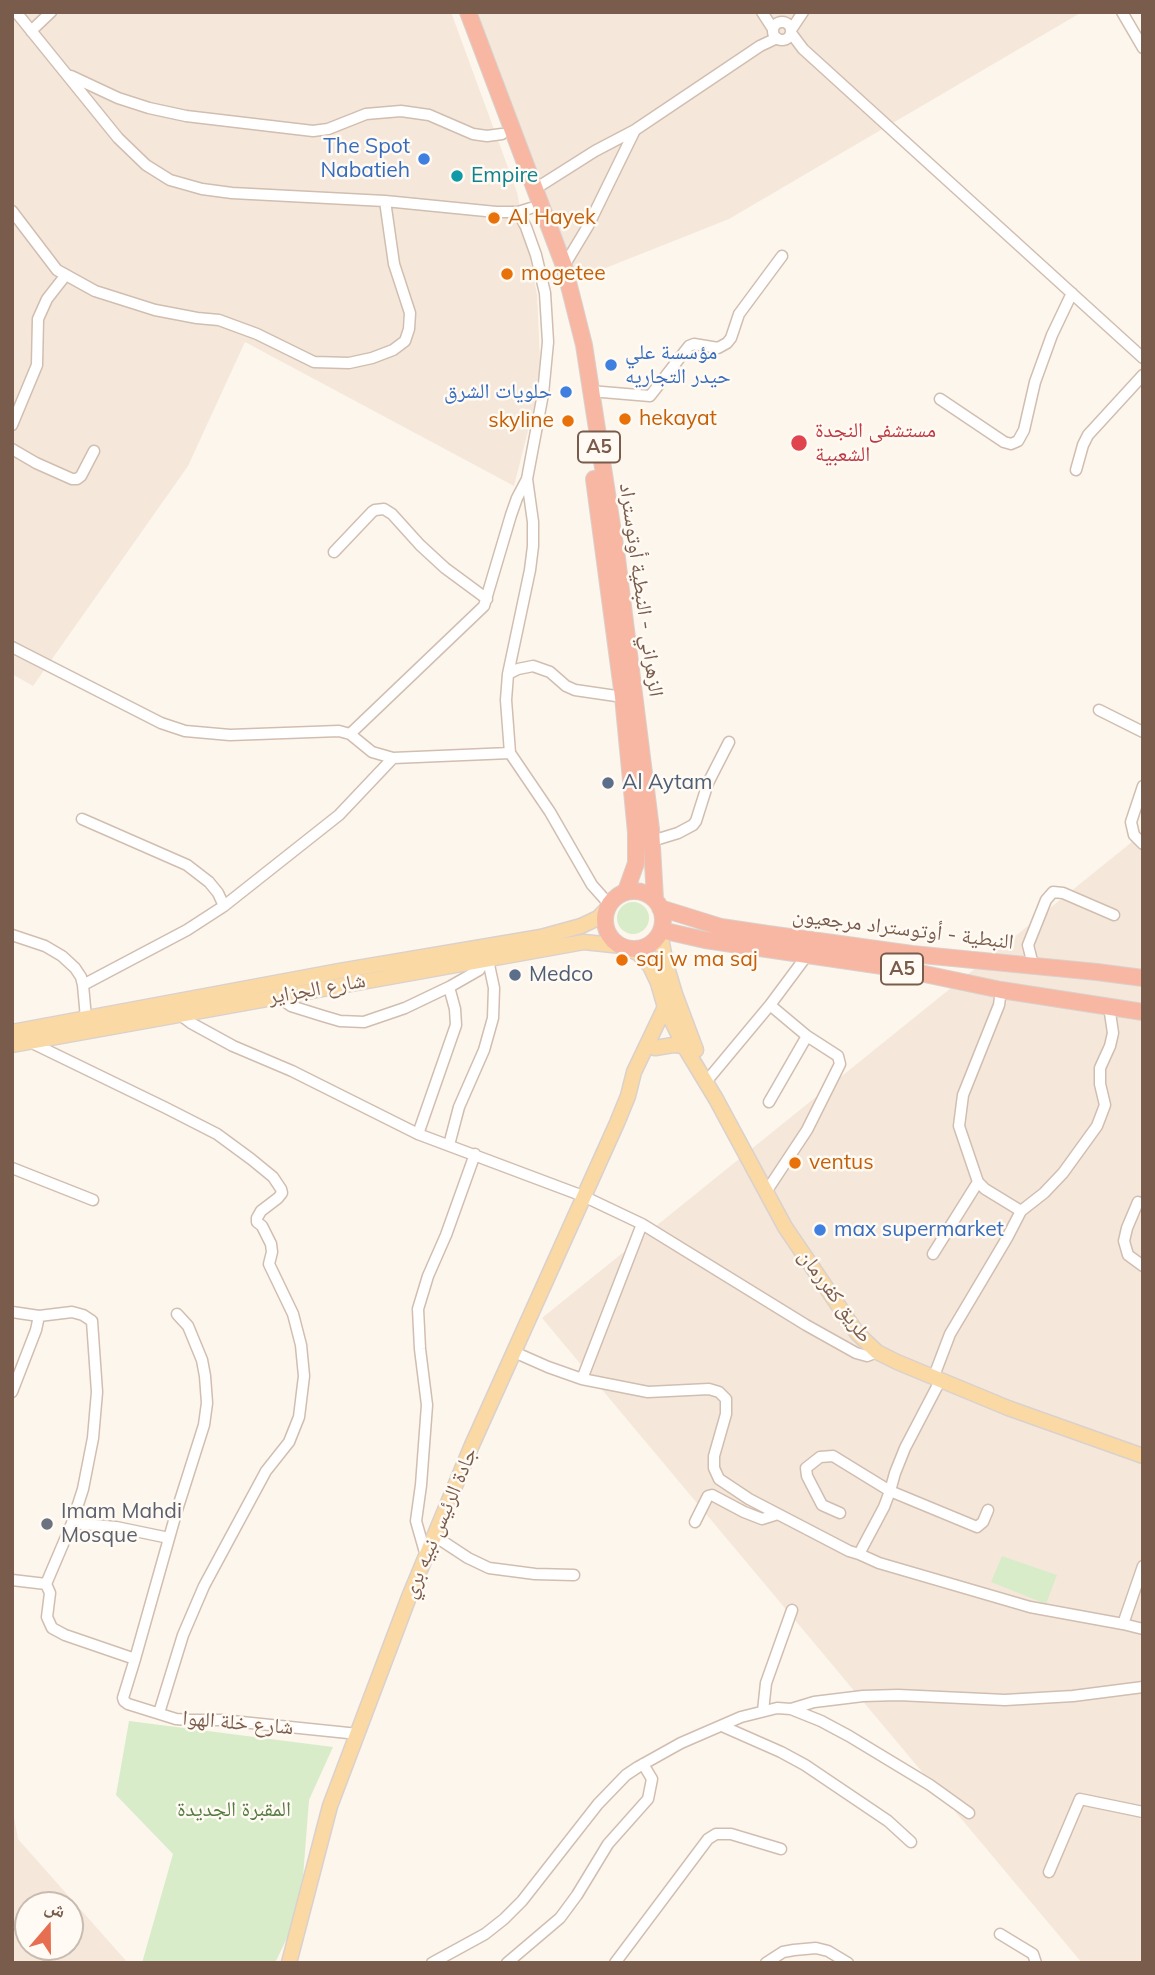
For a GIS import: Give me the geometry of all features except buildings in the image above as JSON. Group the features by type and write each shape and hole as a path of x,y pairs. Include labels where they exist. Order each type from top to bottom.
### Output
{"highway":[{"name":"الزهراني - النبطية أوتوستراد","path":"457,12 502,134 524,210 551,257 580,374 623,697 636,833 636,863 626,891"},
{"name":"الزهراني - النبطية أوتوستراد","path":"468,12 564,266 584,345 617,558 658,904"},
{"name":"A5","path":"626,891 646,894 658,904 663,923 660,932"},
{"path":"626,891 616,896 608,907 604,920 613,940 624,947 640,948 652,943 660,932"},
{"name":"النبطية - أوتوستراد مرجعيون","path":"658,904 721,927 745,931 912,954 1143,978"},
{"name":"النبطية - أوتوستراد مرجعيون","path":"660,932 808,954 940,976 1001,990 1143,1012"}],"main road":[{"name":"شارع الجزاير","path":"12,1032 339,971 541,937 581,926 598,918 608,907"},
{"path":"660,932 673,1007 684,1046 708,1080"},
{"name":"شارع الجزاير","path":"12,1045 584,942 624,947"},
{"path":"624,947 639,954 650,967 690,1037 708,1080"},
{"path":"628,1096 655,1048 673,1007"},
{"path":"628,1096 634,1072 673,1007"},
{"path":"655,1048 684,1046"},
{"name":"طريق كفررمان","path":"708,1080 785,1227 856,1333 877,1352 1008,1408 1143,1456"},
{"name":"جادة الرئيس نبيه بري","path":"289,1963 330,1806 433,1535 628,1096"}],"street":[{"path":"32,31 51,12"},
{"path":"762,12 1143,358"},
{"path":"535,189 595,151 635,130 760,46 801,12"},
{"path":"1122,12 1143,48"},
{"path":"19,14 118,138 146,165 170,180 202,189 232,193 385,201 496,212 524,210 526,228 545,293 548,342 543,394 527,479 511,515 484,606 350,734"},
{"path":"68,75 118,98 149,108 200,118 313,131 328,129 366,114 401,111 429,115 473,134 502,134"},
{"path":"564,266 607,190 635,130"},
{"path":"12,211 57,270 95,291 124,301 241,327 314,362 349,363 372,358 401,345 408,335 411,321 394,264 385,201"},
{"path":"590,391 650,396 689,346 694,344 718,348 727,343 739,314 782,256"},
{"path":"12,425 37,365 38,318 47,299 65,276"},
{"path":"940,399 1004,442 1011,444 1018,441 1024,430 1035,382 1052,335 1072,293"},
{"path":"1076,470 1088,435 1143,375"},
{"path":"12,449 72,479 81,476 94,452"},
{"path":"527,479 533,522 533,546 508,674 506,700 510,753 608,907"},
{"path":"334,552 372,512 383,509 398,519 444,568 486,599"},
{"path":"12,648 161,723 185,731 230,736 329,730 350,734 372,751 393,758 510,753"},
{"path":"12,655 35,659"},
{"path":"508,674 533,666 550,672 575,690 623,697"},
{"path":"1099,710 1143,732"},
{"path":"652,841 693,825 708,783 729,742"},
{"path":"83,985 187,930 224,906 340,815 393,758"},
{"path":"1143,786 1131,822 1135,835 1143,844"},
{"path":"82,819 187,865 209,882 224,906"},
{"path":"1033,965 1028,944 1046,900 1053,892 1063,893 1114,915"},
{"path":"12,935 45,946 75,968 83,985 86,1018"},
{"path":"708,1080 808,954"},
{"path":"281,995 291,1006 340,1021 363,1022 405,1008 449,988 479,970 486,960"},
{"path":"449,1145 459,1107 484,1050 493,1018 494,988 486,960"},
{"path":"418,1133 456,1025 449,988"},
{"path":"1001,990 999,1005 963,1095 958,1120 978,1182 1021,1211"},
{"path":"765,1192 807,1130 841,1064 838,1056 807,1036 769,1005"},
{"path":"859,1554 890,1491 905,1448 938,1377 950,1334 1021,1211 1063,1173 1097,1126 1105,1105 1100,1075 1113,1032 1109,1006"},
{"path":"179,1014 233,1046 292,1071 418,1133 583,1196 642,1224 836,1343 867,1356 877,1352"},
{"path":"769,1102 807,1036"},
{"path":"30,1042 217,1134 273,1177 282,1193 261,1211 257,1218 271,1244 269,1264 293,1314 301,1345 304,1376 299,1417 294,1433 266,1471 204,1586 186,1625 159,1713"},
{"path":"426,1556 416,1521 427,1405 418,1310 474,1154"},
{"path":"12,1168 93,1200"},
{"path":"933,1254 978,1182"},
{"path":"1138,1202 1124,1241 1128,1255 1143,1266"},
{"path":"582,1379 642,1224"},
{"path":"12,1312 39,1315 72,1312 90,1319 94,1325 97,1392 93,1438 88,1467 72,1523 46,1584 50,1592 47,1617 52,1628 75,1639 135,1659 204,1425 207,1403 205,1376 198,1348 188,1326 177,1314"},
{"path":"12,1392 36,1330 39,1315"},
{"path":"514,1352 582,1379 633,1391 709,1389 719,1392 726,1399 726,1414 714,1457 719,1479 749,1499 849,1551 891,1567 1030,1608 1143,1629"},
{"path":"840,1513 822,1505 807,1476 806,1468 820,1457 833,1457 890,1491 977,1527 983,1522 988,1510"},
{"path":"695,1522 708,1496 712,1494 762,1519 778,1514"},
{"path":"72,1523 123,1528 169,1538"},
{"path":"433,1535 489,1568 536,1574 574,1575"},
{"path":"1123,1624 1143,1566"},
{"path":"12,1580 46,1584"},
{"path":"763,1711 766,1683 792,1610"},
{"name":"شارع خلة الهوا","path":"135,1659 125,1686 124,1701 134,1706 190,1720 222,1720 358,1734"},
{"path":"791,1709 814,1702 863,1696 1005,1700 1141,1688"},
{"path":"432,1963 485,1934 505,1919 612,1788 643,1764 707,1730 741,1717 777,1708 791,1709 821,1721 930,1786 969,1813"},
{"path":"722,1726 805,1765 888,1821 911,1842"},
{"path":"507,1963 560,1918 578,1895 608,1844 649,1798 653,1779 643,1764"},
{"path":"1049,1871 1080,1799 1143,1812"},
{"path":"615,1963 708,1839 716,1834 731,1834 781,1849"},
{"path":"1000,1934 1033,1954 1037,1963"},
{"path":"766,1963 783,1952 816,1948 828,1951 848,1963"}],"shaded area":[{"path":"12,12 451,12 517,192 537,294 541,380 514,486 245,342 188,466 33,686 12,674"},
{"path":"475,12 1082,12 729,219 578,279"},
{"path":"1143,833 1143,1963 1082,1963 542,1318"},
{"path":"12,1806 18,1839 64,1891 14,1891 14,1961 84,1961 84,1913 128,1963 12,1963"}],"green space":[{"path":"633,902 645,906 649,918 645,930 633,934 621,930 617,918 621,906"},
{"path":"1002,1556 1057,1575 1046,1604 991,1582"},
{"name":"المقبرة الجديدة","path":"129,1721 333,1747 309,1800 303,1877 288,1936 275,1963 142,1963 173,1854 116,1795"}],"place":[{"name":"The Spot Nabatieh","path":"424,159"},
{"name":"Empire","path":"457,176"},
{"name":"Al Hayek","path":"494,218"},
{"name":"mogetee","path":"507,274"},
{"name":"مؤسسة علي حيدر التجاريه","path":"611,365"},
{"name":"حلويات الشرق","path":"566,392"},
{"name":"hekayat","path":"625,419"},
{"name":"skyline","path":"568,421"},
{"name":"مستشفى النجدة الشعبية","path":"799,443"},
{"name":"Al Aytam","path":"608,783"},
{"name":"saj w ma saj","path":"622,960"},
{"name":"Medco","path":"515,975"},
{"name":"ventus","path":"795,1163"},
{"name":"max supermarket","path":"820,1230"},
{"name":"Imam Mahdi Mosque","path":"47,1524"}]}
